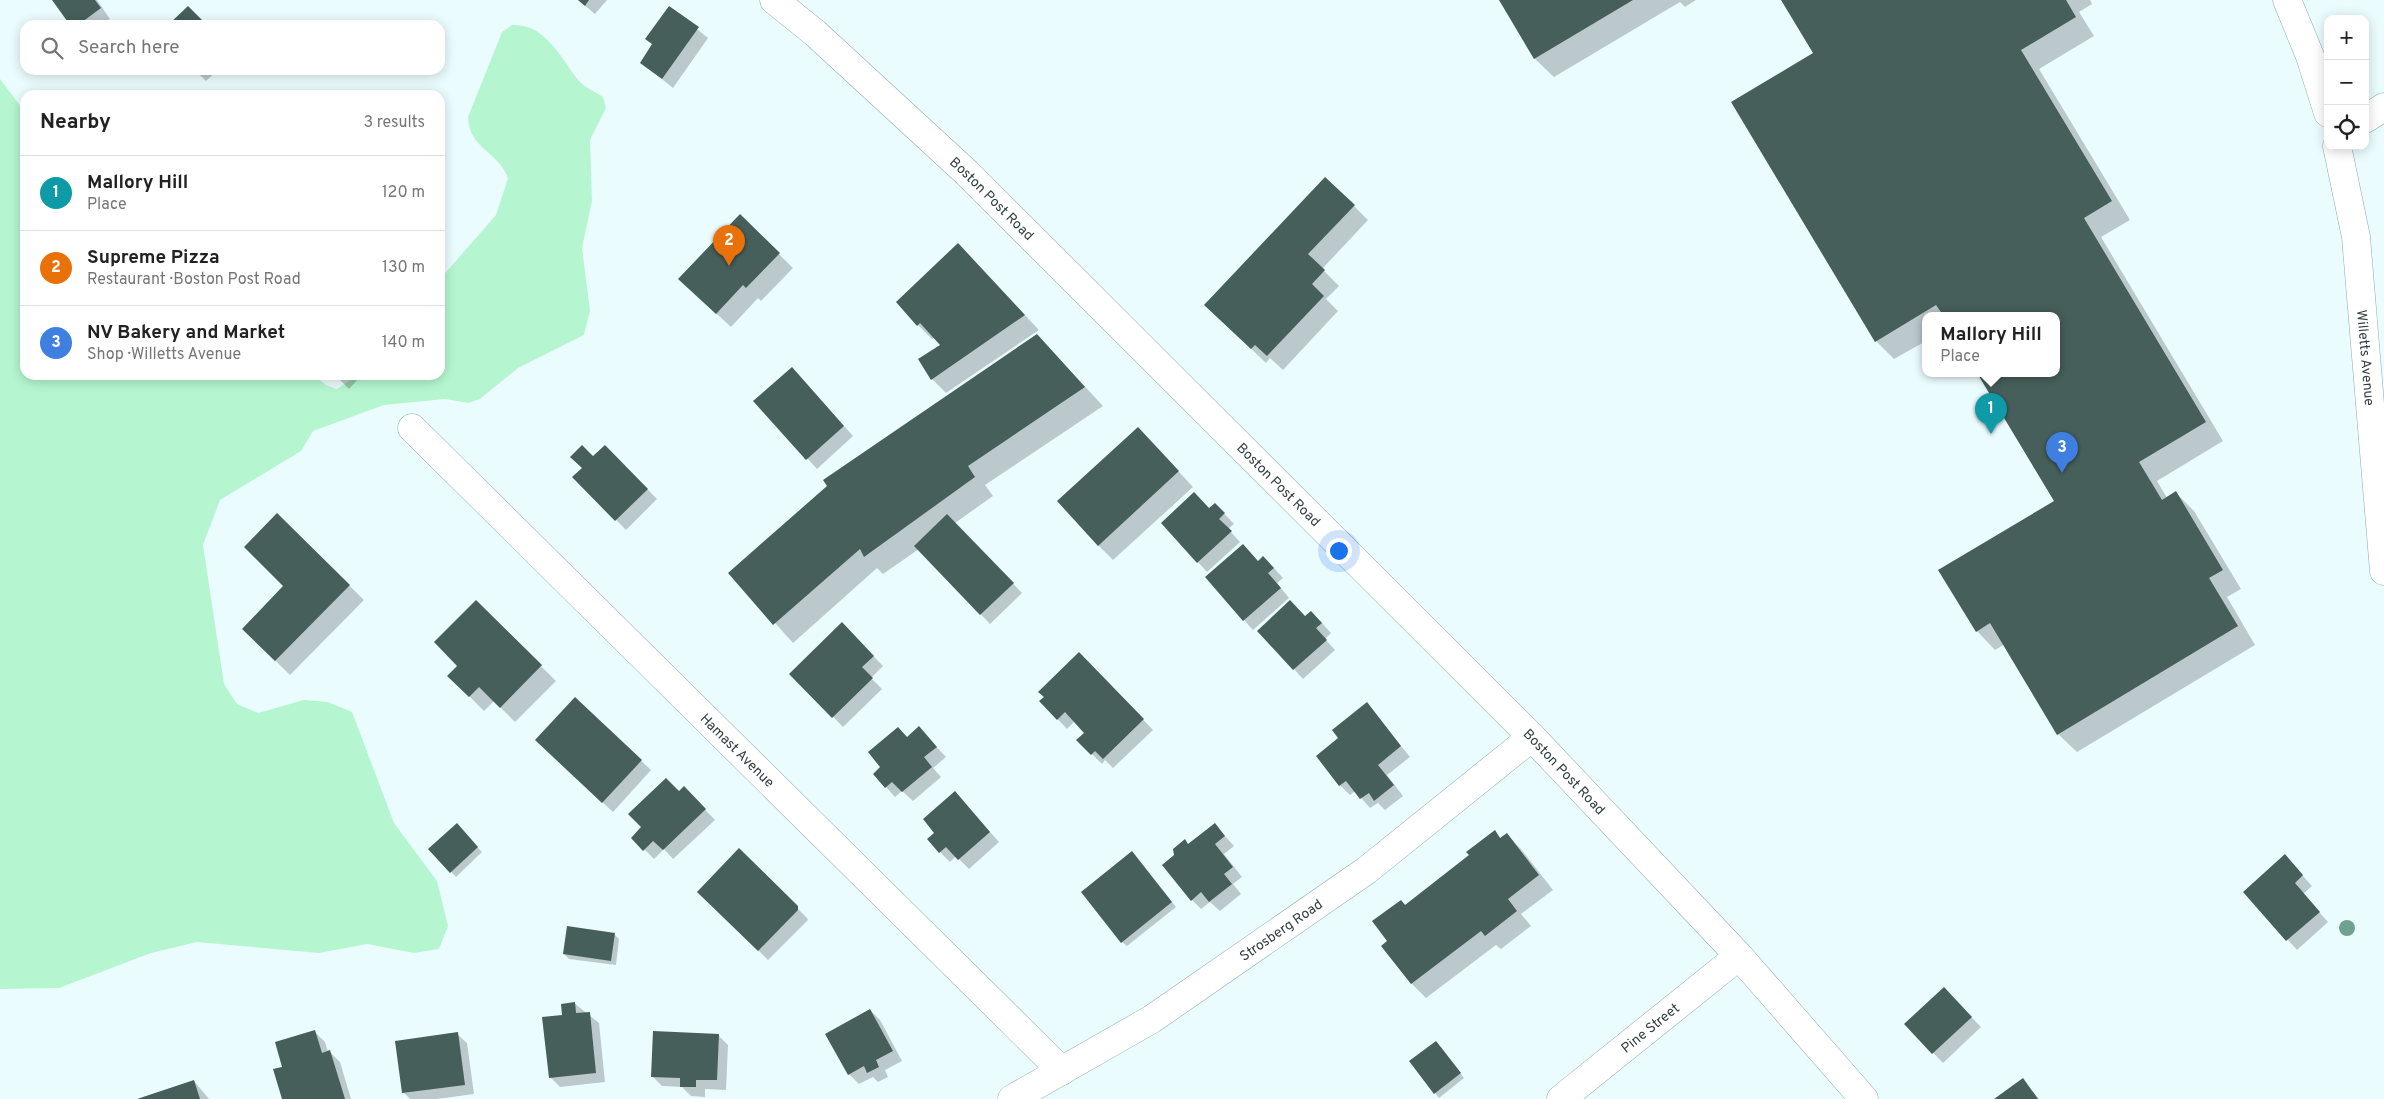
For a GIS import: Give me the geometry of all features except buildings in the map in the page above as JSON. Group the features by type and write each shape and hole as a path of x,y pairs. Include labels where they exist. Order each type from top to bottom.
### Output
{"street":[{"name":"Boston Post Road","path":"774,0 815,33 967,173 1532,736 1739,956 1864,1099"},
{"path":"2287,0 2310,56 2325,105"},
{"path":"2369,116 2384,107"},
{"name":"Willetts Avenue","path":"2338,150 2356,237 2384,571"},
{"name":"Hamast Avenue","path":"412,428 1062,1072"},
{"name":"Strosberg Road","path":"1012,1099 1062,1072 1152,1018 1367,870 1532,736"},
{"name":"Pine Street","path":"1561,1099 1739,956"}],"green space":[{"path":"512,25 524,26 543,36 552,44 580,82 603,97 606,108 590,140 592,201 582,248 590,311 584,335 518,368 480,399 469,403 445,399 384,405 313,431 301,451 220,500 203,545 224,684 237,704 258,713 304,700 328,702 352,712 394,823 437,881 448,926 439,949 414,953 367,944 319,953 197,942 151,953 59,988 0,989 0,79 20,105 20,380 320,380 337,389 350,380 445,380 445,273 496,215 508,178 498,162 473,136 468,117 502,32"}],"place":[{"name":"Supreme Pizza","path":"729,266"},
{"name":"Mallory Hill","path":"1991,434"},
{"name":"NV Bakery and Market","path":"2062,473"}]}
